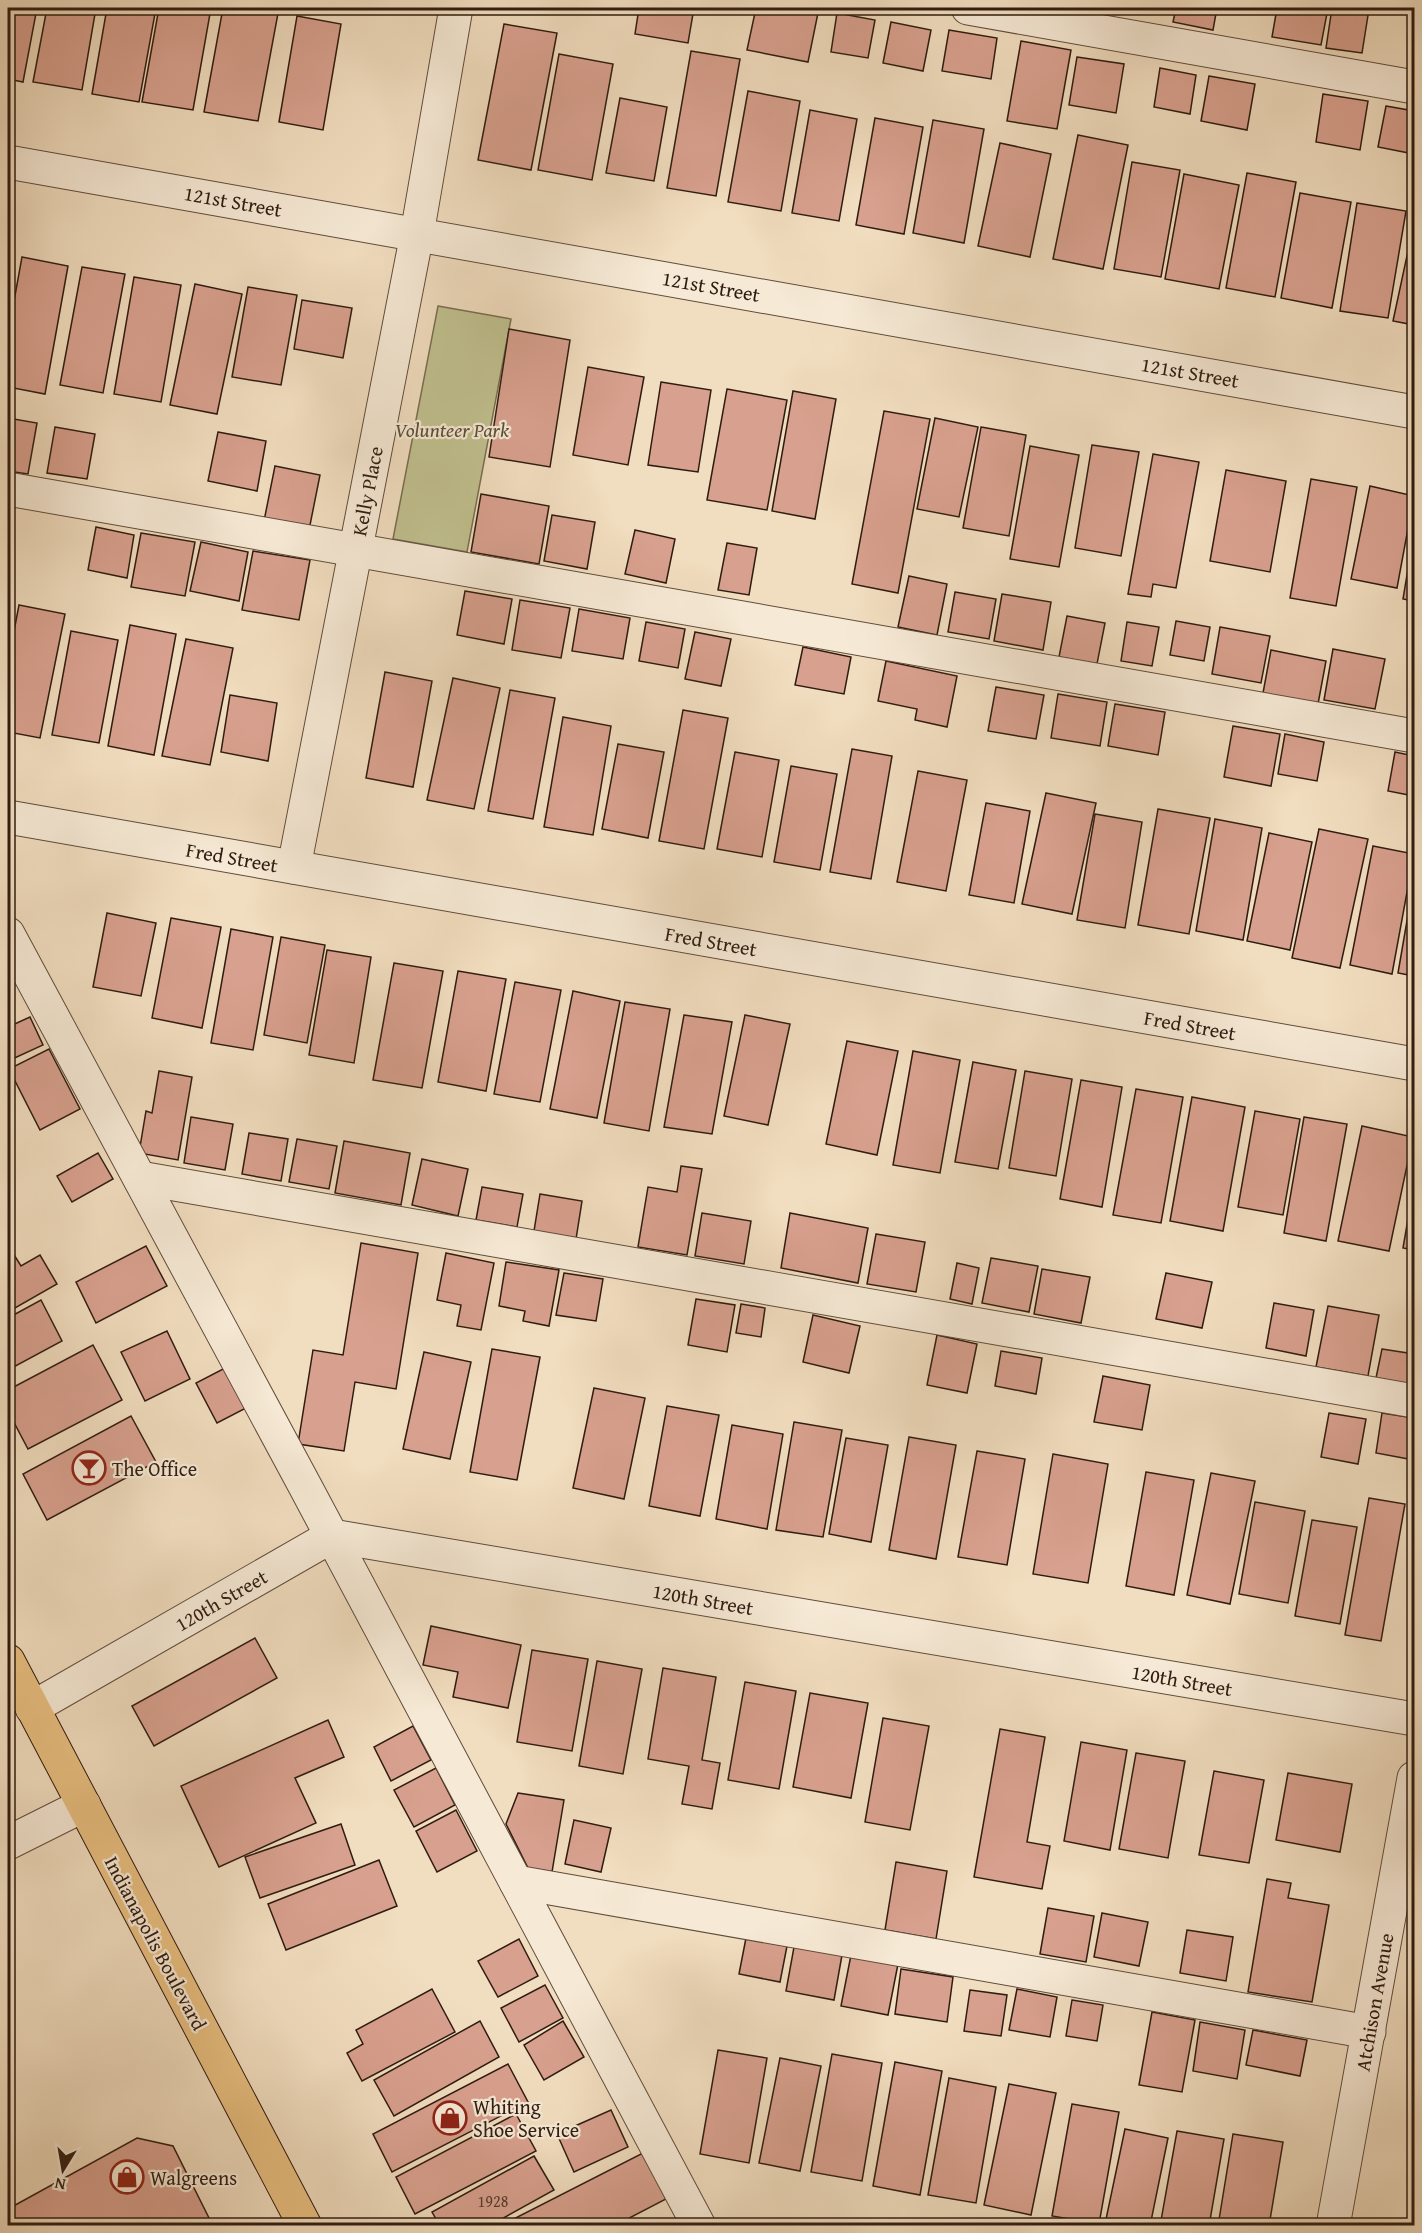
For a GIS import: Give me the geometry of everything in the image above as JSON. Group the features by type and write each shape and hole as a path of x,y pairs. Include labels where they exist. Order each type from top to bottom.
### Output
{"main road":[{"name":"Indianapolis Boulevard","path":"8,1661 305,2226"}],"street":[{"name":"Kelly Place","path":"294,867 417,234 456,8"},
{"path":"968,8 1414,87"},
{"name":"121st Street","path":"8,162 1414,412"},
{"path":"8,489 1414,736"},
{"name":"Fred Street","path":"8,817 1414,1064"},
{"path":"8,934 699,2226"},
{"path":"140,1178 1414,1401"},
{"name":"120th Street","path":"32,1708 332,1536 1414,1719"},
{"name":"Atchison Avenue","path":"1333,2226 1414,1778"},
{"path":"8,1844 84,1805"},
{"path":"516,1882 1369,2032"}],"green space":[{"name":"Volunteer Park","path":"438,306 511,319 467,552 393,539"}],"building":[{"path":"8,8 37,8 23,82 8,79"},
{"path":"47,8 96,8 82,90 33,82"},
{"path":"107,8 156,8 139,102 92,94"},
{"path":"159,8 211,8 193,110 142,102"},
{"path":"223,8 279,8 258,121 204,112"},
{"path":"639,8 694,8 688,43 635,34"},
{"path":"756,8 819,8 808,62 747,50"},
{"path":"1063,8 1088,8 1087,12"},
{"path":"1100,8 1134,8 1133,14"},
{"path":"1176,8 1217,8 1213,30 1173,22"},
{"path":"1277,8 1328,8 1321,45 1272,37"},
{"path":"1332,8 1369,9 1362,53 1326,48"},
{"path":"837,13 875,20 868,58 831,52"},
{"path":"297,16 341,24 323,130 279,122"},
{"path":"891,22 931,30 923,71 883,63"},
{"path":"504,24 557,33 531,170 478,160"},
{"path":"949,30 997,38 991,79 942,71"},
{"path":"1021,41 1071,50 1057,129 1007,121"},
{"path":"691,51 740,59 716,196 667,188"},
{"path":"559,54 613,64 592,180 538,170"},
{"path":"1077,57 1124,64 1116,113 1069,105"},
{"path":"1160,68 1196,75 1190,114 1154,107"},
{"path":"1209,76 1255,84 1247,130 1201,121"},
{"path":"748,91 800,101 781,211 728,202"},
{"path":"1323,94 1368,101 1360,150 1316,142"},
{"path":"620,98 667,107 654,181 606,173"},
{"path":"1386,106 1414,111 1414,154 1378,147"},
{"path":"810,110 857,119 839,221 792,213"},
{"path":"875,118 923,127 904,234 856,225"},
{"path":"933,120 984,129 964,243 913,233"},
{"path":"1078,135 1128,145 1103,269 1053,259"},
{"path":"1000,143 1051,154 1030,257 978,246"},
{"path":"1132,162 1180,170 1161,277 1114,269"},
{"path":"1247,173 1296,182 1275,297 1226,288"},
{"path":"1184,174 1239,185 1219,289 1165,279"},
{"path":"1300,193 1351,202 1332,308 1281,298"},
{"path":"1357,203 1406,211 1388,318 1340,311"},
{"path":"1414,223 1414,325 1393,321"},
{"path":"22,257 68,266 45,394 8,387 8,334"},
{"path":"82,267 125,274 103,393 60,385"},
{"path":"134,277 181,285 161,402 114,394"},
{"path":"195,284 242,294 217,414 170,405"},
{"path":"248,287 297,295 281,385 232,377"},
{"path":"302,300 352,308 343,358 294,349"},
{"path":"509,329 570,340 550,467 489,457"},
{"path":"588,367 644,377 628,465 573,455"},
{"path":"661,382 711,390 698,472 648,465"},
{"path":"727,389 787,400 767,510 707,500"},
{"path":"793,391 836,399 815,519 772,511"},
{"path":"884,411 930,419 898,593 852,584"},
{"path":"8,418 37,423 28,474 8,471"},
{"path":"935,418 978,427 959,517 917,509"},
{"path":"55,427 95,434 87,479 47,473"},
{"path":"981,427 1026,435 1009,536 963,528"},
{"path":"218,432 266,441 257,491 208,481"},
{"path":"1092,445 1139,452 1121,556 1075,548"},
{"path":"1030,446 1079,455 1059,567 1010,559"},
{"path":"1153,454 1199,462 1176,588 1153,584 1151,597 1128,594"},
{"path":"275,466 320,475 309,530 264,521"},
{"path":"1226,470 1286,481 1270,572 1210,561"},
{"path":"1311,479 1357,487 1336,606 1290,598"},
{"path":"1370,486 1414,496 1397,588 1351,579"},
{"path":"481,494 549,506 539,564 471,552"},
{"path":"8,512 14,513 8,551"},
{"path":"552,515 595,522 587,569 544,561"},
{"path":"96,527 134,535 127,578 88,570"},
{"path":"635,530 675,539 666,583 625,574"},
{"path":"141,533 195,542 185,596 131,587"},
{"path":"1414,533 1414,601 1403,599"},
{"path":"201,542 248,552 239,601 190,591"},
{"path":"727,543 757,548 749,595 718,590"},
{"path":"253,551 310,560 299,620 242,610"},
{"path":"909,576 947,584 937,635 898,627"},
{"path":"465,591 512,599 504,644 457,635"},
{"path":"955,592 996,599 989,639 948,632"},
{"path":"1002,594 1051,602 1043,650 994,641"},
{"path":"520,600 570,608 561,658 512,650"},
{"path":"19,605 65,614 40,738 8,732 8,662"},
{"path":"579,609 630,618 623,659 572,651"},
{"path":"1067,616 1105,623 1097,664 1059,657"},
{"path":"1176,621 1210,627 1204,661 1170,655"},
{"path":"646,622 685,629 678,668 639,661"},
{"path":"1127,622 1159,627 1152,666 1121,661"},
{"path":"130,625 176,634 154,755 108,746"},
{"path":"1220,627 1270,636 1261,683 1212,674"},
{"path":"71,631 118,640 99,743 52,735"},
{"path":"695,632 731,639 721,686 685,679"},
{"path":"186,639 233,648 210,765 162,756"},
{"path":"803,647 851,657 844,694 795,685"},
{"path":"1333,649 1385,659 1375,709 1324,700"},
{"path":"1271,650 1326,661 1318,704 1263,693"},
{"path":"886,661 957,676 947,727 915,720 917,709 878,701"},
{"path":"385,672 432,681 413,787 366,778"},
{"path":"453,678 500,688 474,809 427,800"},
{"path":"996,687 1044,695 1036,739 988,731"},
{"path":"510,690 555,698 533,819 488,811"},
{"path":"1058,694 1107,702 1100,746 1051,738"},
{"path":"230,695 277,703 268,761 221,752"},
{"path":"1115,704 1165,712 1158,755 1108,746"},
{"path":"683,710 728,718 704,849 659,841"},
{"path":"563,717 611,726 593,835 544,827"},
{"path":"1233,726 1280,734 1271,786 1224,777"},
{"path":"1285,734 1324,742 1317,781 1278,774"},
{"path":"618,744 664,752 648,838 602,829"},
{"path":"852,749 892,756 871,879 830,872"},
{"path":"735,752 779,760 762,857 717,849"},
{"path":"1395,752 1414,756 1414,796 1388,791"},
{"path":"791,766 837,774 820,870 774,862"},
{"path":"918,771 967,780 946,891 897,882"},
{"path":"1046,793 1096,803 1072,914 1022,904"},
{"path":"986,803 1030,811 1014,903 969,895"},
{"path":"1158,809 1210,818 1189,934 1138,925"},
{"path":"1095,814 1142,822 1125,928 1077,920"},
{"path":"1215,819 1262,828 1243,940 1196,931"},
{"path":"1319,829 1368,839 1340,968 1292,958"},
{"path":"1269,833 1312,842 1290,950 1247,941"},
{"path":"1373,846 1414,854 1392,974 1350,965"},
{"path":"1414,880 1414,976 1398,973"},
{"path":"107,913 156,923 141,996 93,987"},
{"path":"171,918 221,927 202,1028 152,1018"},
{"path":"231,929 273,937 253,1050 211,1043"},
{"path":"281,937 325,945 307,1043 264,1035"},
{"path":"327,950 371,957 354,1063 309,1055"},
{"path":"394,963 443,971 422,1088 373,1080"},
{"path":"458,971 506,979 486,1091 438,1082"},
{"path":"515,982 561,990 540,1102 494,1094"},
{"path":"573,991 620,1001 597,1118 550,1109"},
{"path":"625,1002 670,1009 649,1131 604,1123"},
{"path":"684,1015 732,1022 712,1134 664,1127"},
{"path":"745,1015 790,1024 768,1125 724,1116"},
{"path":"30,1017 43,1045 8,1061 8,1027"},
{"path":"847,1041 898,1051 877,1155 826,1144"},
{"path":"49,1049 80,1109 40,1130 9,1069"},
{"path":"913,1051 960,1060 940,1173 893,1165"},
{"path":"973,1062 1016,1070 998,1169 955,1162"},
{"path":"159,1071 192,1077 178,1160 139,1153 146,1111 152,1113"},
{"path":"1025,1071 1072,1079 1056,1176 1009,1168"},
{"path":"1081,1080 1122,1087 1102,1207 1060,1199"},
{"path":"1136,1089 1183,1097 1161,1223 1113,1215"},
{"path":"1192,1097 1245,1107 1223,1231 1170,1221"},
{"path":"1255,1111 1300,1119 1283,1215 1238,1207"},
{"path":"191,1117 233,1124 225,1170 184,1163"},
{"path":"1304,1117 1347,1124 1326,1241 1284,1233"},
{"path":"1362,1126 1413,1137 1389,1251 1338,1241"},
{"path":"249,1133 288,1139 281,1181 242,1174"},
{"path":"297,1139 337,1146 329,1189 289,1182"},
{"path":"344,1141 410,1153 401,1205 335,1193"},
{"path":"98,1153 113,1179 72,1202 57,1176"},
{"path":"422,1159 468,1169 458,1216 412,1205"},
{"path":"681,1166 702,1169 687,1255 638,1247 648,1187 677,1192"},
{"path":"1414,1184 1414,1250 1403,1248"},
{"path":"482,1187 523,1194 517,1227 476,1220"},
{"path":"540,1194 582,1201 576,1239 534,1231"},
{"path":"702,1213 751,1221 744,1264 695,1256"},
{"path":"790,1213 868,1228 858,1283 781,1268"},
{"path":"8,1221 14,1233 8,1237"},
{"path":"876,1234 925,1242 916,1292 867,1284"},
{"path":"361,1243 418,1253 396,1389 355,1382 344,1451 298,1444 313,1350 343,1355"},
{"path":"146,1246 167,1286 96,1323 76,1282"},
{"path":"11,1250 21,1266 40,1255 57,1284 8,1312 8,1252"},
{"path":"446,1253 494,1263 481,1330 457,1326 461,1305 437,1300"},
{"path":"991,1258 1038,1266 1029,1312 982,1303"},
{"path":"506,1262 559,1270 549,1326 523,1321 525,1311 499,1306"},
{"path":"957,1263 979,1268 972,1304 950,1299"},
{"path":"1042,1269 1090,1277 1081,1323 1034,1314"},
{"path":"564,1273 603,1279 596,1321 556,1315"},
{"path":"1166,1273 1212,1282 1202,1328 1156,1319"},
{"path":"696,1299 735,1305 727,1352 688,1345"},
{"path":"41,1300 62,1341 8,1370 8,1318"},
{"path":"1274,1303 1314,1310 1306,1356 1266,1348"},
{"path":"741,1304 765,1308 761,1337 736,1333"},
{"path":"1328,1306 1379,1315 1368,1376 1316,1367"},
{"path":"813,1315 860,1326 849,1373 803,1362"},
{"path":"167,1331 190,1379 145,1401 121,1352"},
{"path":"937,1335 977,1344 967,1393 927,1385"},
{"path":"93,1345 122,1400 28,1449 8,1411 8,1390"},
{"path":"492,1349 540,1357 517,1480 470,1472"},
{"path":"1382,1349 1414,1354 1414,1385 1376,1378"},
{"path":"1001,1351 1042,1358 1036,1394 995,1386"},
{"path":"424,1352 471,1362 450,1459 403,1449"},
{"path":"227,1367 248,1407 217,1423 196,1383"},
{"path":"1103,1376 1150,1385 1142,1430 1094,1422"},
{"path":"594,1388 645,1398 624,1499 573,1488"},
{"path":"667,1406 719,1415 700,1516 649,1506"},
{"path":"1329,1413 1366,1419 1358,1464 1321,1457"},
{"path":"1382,1413 1414,1418 1414,1460 1376,1453"},
{"name":"The Office","path":"131,1416 156,1462 47,1520 23,1474"},
{"path":"794,1422 842,1430 823,1537 776,1530"},
{"path":"732,1425 783,1434 767,1529 716,1519"},
{"path":"909,1437 956,1445 936,1559 889,1550"},
{"path":"846,1438 888,1445 871,1542 829,1534"},
{"path":"977,1451 1025,1459 1007,1565 958,1557"},
{"path":"1053,1454 1108,1464 1088,1583 1033,1574"},
{"path":"1146,1472 1194,1480 1174,1595 1126,1586"},
{"path":"1211,1473 1255,1481 1230,1604 1187,1595"},
{"path":"1369,1498 1405,1504 1381,1641 1345,1635"},
{"path":"1255,1502 1305,1511 1288,1603 1239,1594"},
{"path":"1312,1520 1357,1527 1340,1624 1295,1616"},
{"path":"431,1626 521,1645 508,1708 453,1697 458,1672 423,1665"},
{"path":"255,1638 277,1678 154,1746 132,1706"},
{"path":"532,1650 588,1659 572,1751 517,1742"},
{"path":"597,1661 642,1669 623,1774 579,1766"},
{"path":"663,1668 716,1677 702,1760 720,1763 712,1809 682,1804 689,1766 648,1759"},
{"path":"745,1682 796,1691 779,1789 728,1780"},
{"path":"810,1693 868,1703 851,1798 793,1787"},
{"path":"883,1718 929,1726 910,1830 865,1822"},
{"path":"328,1720 344,1757 295,1778 316,1823 219,1867 181,1786"},
{"path":"413,1726 431,1760 391,1781 374,1747"},
{"path":"1000,1729 1045,1737 1027,1842 1050,1846 1042,1889 974,1877"},
{"path":"1081,1742 1127,1750 1110,1850 1064,1841"},
{"path":"1136,1753 1185,1761 1168,1858 1119,1849"},
{"path":"436,1768 455,1805 414,1827 394,1790"},
{"path":"1214,1771 1264,1780 1249,1863 1199,1855"},
{"path":"1288,1773 1352,1784 1340,1852 1276,1840"},
{"path":"518,1793 564,1800 552,1872 528,1868 506,1824"},
{"path":"456,1810 477,1851 437,1872 416,1831"},
{"path":"574,1820 611,1828 601,1872 565,1864"},
{"path":"341,1824 355,1865 260,1898 245,1857"},
{"path":"379,1860 397,1906 286,1950 268,1904"},
{"path":"896,1862 947,1871 936,1939 885,1930"},
{"path":"1267,1879 1291,1883 1288,1898 1329,1905 1312,2002 1248,1992"},
{"path":"1048,1908 1094,1916 1086,1962 1040,1954"},
{"path":"1102,1913 1148,1922 1139,1966 1094,1957"},
{"path":"1187,1930 1233,1937 1226,1981 1180,1973"},
{"path":"746,1938 787,1946 780,1982 739,1974"},
{"path":"519,1939 538,1976 498,1997 478,1961"},
{"path":"794,1947 842,1955 834,2000 786,1991"},
{"path":"851,1955 898,1964 888,2015 841,2006"},
{"path":"901,1969 953,1977 947,2022 895,2014"},
{"path":"545,1985 563,2018 519,2042 501,2008"},
{"path":"432,1989 455,2032 362,2081 347,2053 363,2044 356,2030"},
{"path":"1017,1989 1057,1997 1050,2037 1009,2030"},
{"path":"970,1990 1007,1995 1001,2036 964,2031"},
{"path":"1072,2000 1103,2005 1097,2041 1066,2036"},
{"path":"1152,2012 1195,2020 1182,2092 1139,2085"},
{"path":"480,2021 499,2057 394,2116 374,2080"},
{"path":"563,2021 584,2057 544,2080 524,2045"},
{"path":"1200,2022 1245,2030 1237,2079 1193,2071"},
{"path":"1253,2030 1307,2040 1300,2076 1246,2065"},
{"path":"718,2050 767,2058 749,2163 700,2154"},
{"path":"832,2054 882,2063 862,2181 811,2172"},
{"path":"780,2058 821,2066 800,2171 759,2163"},
{"path":"895,2062 942,2071 920,2195 873,2186"},
{"name":"Whiting Shoe Service","path":"508,2064 528,2102 392,2172 373,2134"},
{"path":"949,2078 996,2087 976,2203 928,2195"},
{"path":"1009,2084 1056,2093 1031,2215 984,2205"},
{"path":"1072,2104 1119,2112 1099,2224 1052,2216"},
{"path":"611,2110 628,2147 574,2172 557,2134"},
{"path":"516,2114 536,2151 415,2214 396,2177"},
{"path":"1125,2129 1168,2138 1150,2226 1105,2224"},
{"path":"1177,2131 1224,2139 1209,2226 1160,2226"},
{"path":"1233,2134 1283,2142 1269,2226 1218,2226"},
{"name":"Walgreens","path":"137,2138 173,2146 213,2226 8,2226 8,2209"},
{"path":"643,2153 666,2199 614,2226 500,2226"},
{"path":"534,2156 554,2190 489,2226 440,2226 432,2212"}],"place":[{"name":"The Office","path":"89,1468"},
{"name":"Whiting Shoe Service","path":"450,2118"},
{"name":"Walgreens","path":"127,2177"}]}
